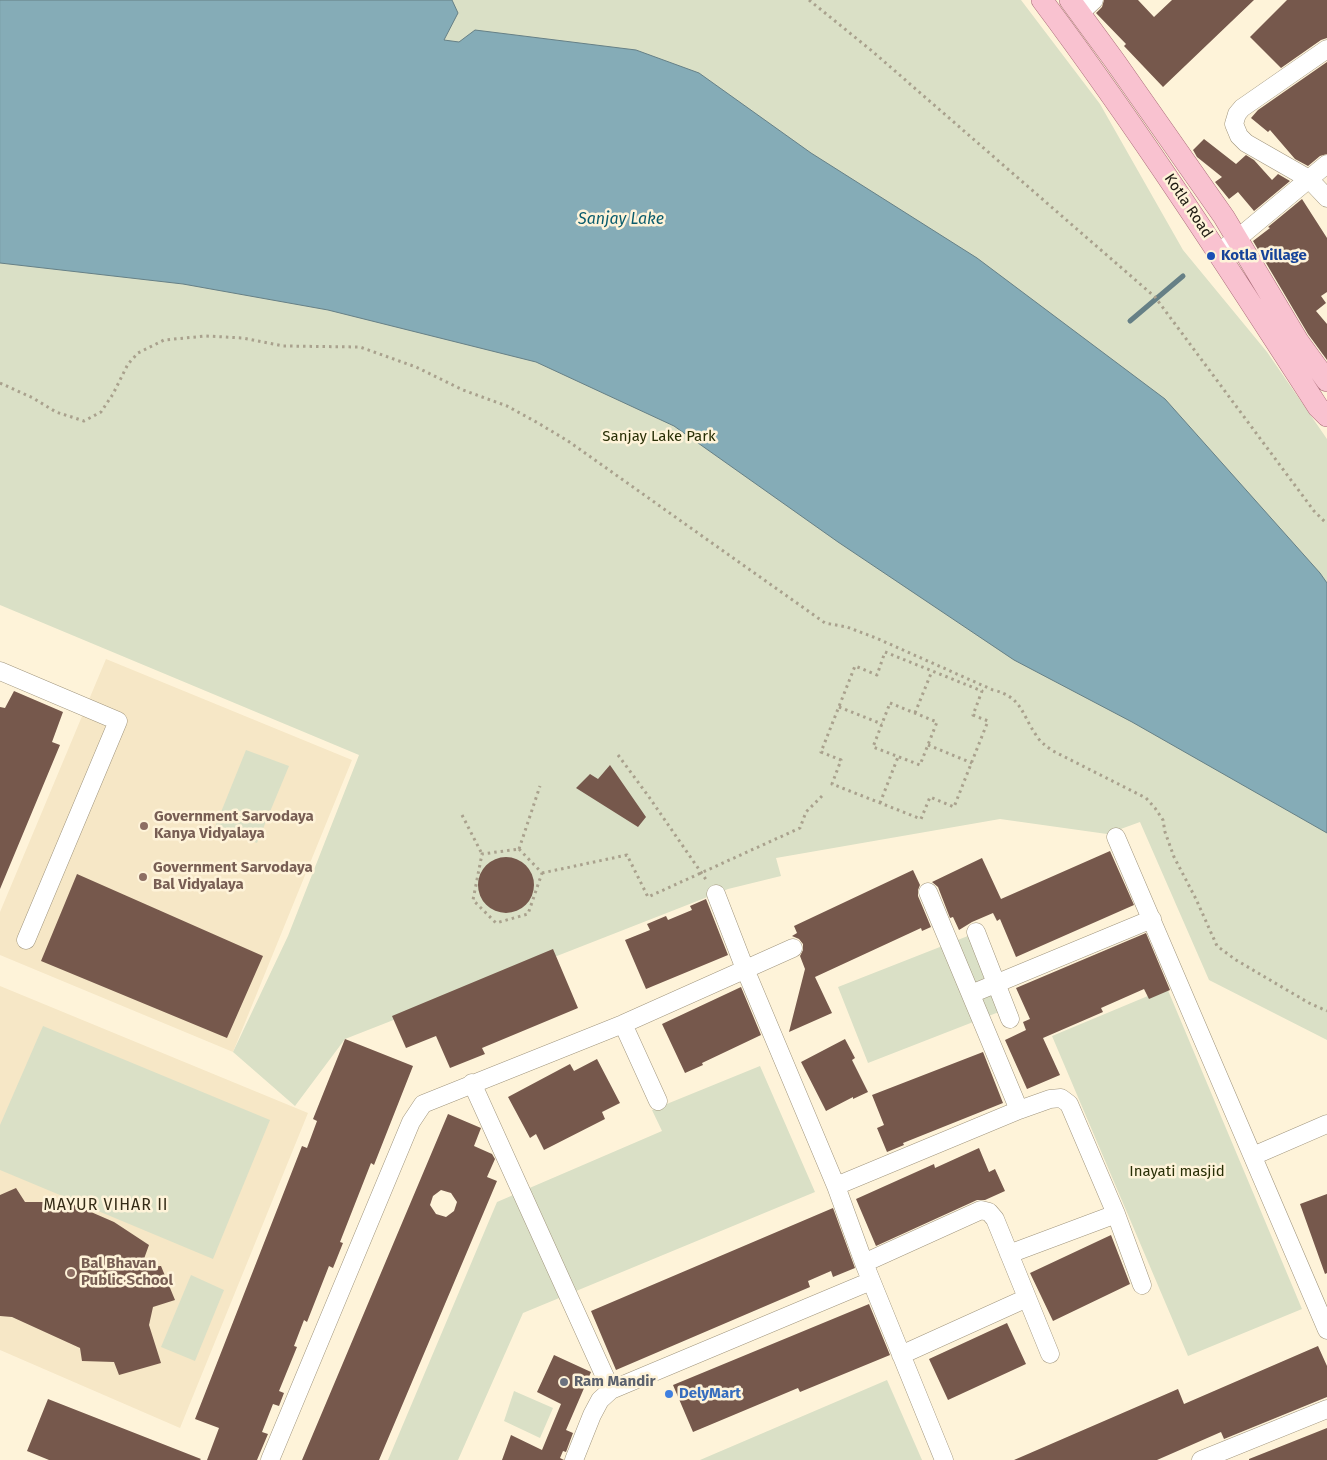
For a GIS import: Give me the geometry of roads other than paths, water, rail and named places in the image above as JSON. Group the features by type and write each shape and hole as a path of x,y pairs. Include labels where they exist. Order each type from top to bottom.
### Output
{"main road":[{"name":"Kotla Road","path":"1042,0 1094,70 1218,252 1318,407 1327,416"},
{"name":"Kotla Road","path":"1081,4 1224,216 1298,341 1327,381"}],"street":[{"path":"1327,49 1242,108 1237,114 1234,124 1239,136 1246,143 1309,179 1327,198"},
{"path":"1218,252 1237,239 1327,164"},
{"path":"0,671 118,721 26,940"},
{"path":"1116,837 1327,1330"},
{"path":"928,892 1019,1110"},
{"path":"716,894 745,969 836,1186 871,1281 944,1460"},
{"path":"971,994 1152,919"},
{"path":"976,932 1010,1019"},
{"path":"270,1460 410,1122 423,1104 623,1024 793,948"},
{"path":"623,1024 658,1101"},
{"path":"472,1083 612,1390"},
{"path":"836,1186 1019,1110 1050,1099 1061,1098 1069,1104 1116,1214 1142,1285"},
{"path":"1253,1156 1327,1124"},
{"path":"864,1263 981,1210 989,1212 995,1220 1050,1354"},
{"path":"1009,1254 1116,1214"},
{"path":"574,1460 600,1400 612,1390 871,1281"},
{"path":"901,1355 1027,1298"},
{"path":"1201,1460 1327,1409"}],"water":[{"name":"Sanjay Lake","path":"0,0 452,0 458,13 444,40 459,42 475,30 636,50 699,73 811,153 977,258 1165,399 1320,573 1327,583 1327,833 1132,722 1014,660 838,542 674,426 536,362 328,310 183,284 0,263"}],"waterway":[{"path":"1130,321 1183,276"}],"place":[{"name":"Kotla Village","path":"1211,256"},
{"name":"Government Sarvodaya Kanya Vidyalaya","path":"144,826"},
{"name":"Government Sarvodaya Bal Vidyalaya","path":"143,877"},
{"name":"Bal Bhavan Public School","path":"71,1273"},
{"name":"Ram Mandir","path":"564,1382"},
{"name":"DelyMart","path":"669,1394"}],"district":[{"name":"MAYUR VIHAR II","path":"106,1206"}],"park label":[{"name":"Sanjay Lake Park","path":"659,437"},
{"name":"Inayati masjid","path":"1177,1172"}]}
